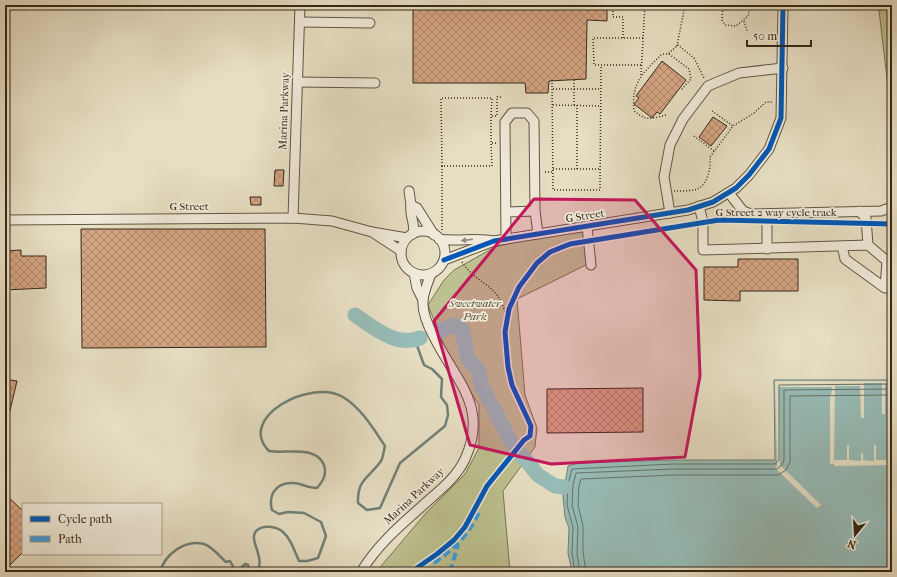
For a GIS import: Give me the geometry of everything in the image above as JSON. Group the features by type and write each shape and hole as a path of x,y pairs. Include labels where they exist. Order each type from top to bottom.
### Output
{"street":[{"name":"Marina Parkway","path":"293,218 300,5"},
{"name":"G Street","path":"444,260 494,241 670,213 713,202 729,193 749,175 769,150 781,118 783,5"},
{"path":"300,22 370,23"},
{"path":"670,213 664,177 670,145 683,119 708,86 739,73 783,68"},
{"path":"298,82 374,83"},
{"path":"506,239 506,122 512,114 526,113 534,121 535,211 538,234"},
{"path":"409,191 411,205 410,212 415,227 401,251 404,265 414,273 422,275 431,274 441,266 444,260 443,246 439,235 417,208 411,205"},
{"path":"729,193 743,211 751,214 881,211 892,207"},
{"path":"699,206 703,222 703,250 868,245 887,261 885,288 845,259 842,246"},
{"path":"506,212 535,211"},
{"path":"859,211 866,218 868,245"},
{"path":"767,214 767,248"},
{"name":"G Street","path":"5,220 293,218 332,221 372,232 410,236"},
{"path":"587,226 591,265"},
{"name":"G Street","path":"372,232 401,251"},
{"path":"410,236 427,232 439,235"},
{"name":"G Street","path":"439,235 452,241 480,238 494,241"},
{"name":"Marina Parkway","path":"361,572 395,529 451,480 465,460 473,437 474,415 467,393 428,327 423,300 417,288 414,273"},
{"name":"Marina Parkway","path":"423,300 431,274"}],"path":[{"path":"613,5 613,17 622,17 623,38"},
{"path":"645,5 641,75 632,96 634,111 642,118 649,119 666,115"},
{"path":"668,54 678,45 685,5"},
{"path":"723,5 722,20 725,25 736,26 744,21 750,11 751,5"},
{"path":"744,21 747,31"},
{"path":"642,65 594,65 593,38 643,38"},
{"path":"678,45 694,58 704,78"},
{"path":"641,75 662,54 668,54 689,69 691,79 681,90"},
{"path":"552,80 553,190 600,190 601,65"},
{"path":"574,80 574,105"},
{"path":"552,89 601,89"},
{"path":"491,116 497,116 497,97 502,96"},
{"path":"439,235 442,166 441,98 492,98 492,166 442,166"},
{"path":"674,191 696,190 706,181 711,167 710,157 733,126 754,113 766,102 774,103"},
{"path":"553,105 601,106"},
{"path":"577,105 577,169"},
{"path":"712,111 733,126"},
{"path":"694,136 714,151"},
{"path":"491,143 497,143"},
{"path":"553,169 601,169"},
{"path":"544,172 553,172"},
{"path":"460,259 475,277 492,288 502,301 507,312"}],"highlighted area":[{"path":"534,199 635,200 696,270 700,376 685,457 551,464 470,445 434,321"}],"green space":[{"path":"878,5 892,5 892,120 880,19"},
{"name":"Sweetwater Park","path":"583,230 587,233 590,263 517,299 525,395 537,428 535,447 503,491 510,572 376,572 426,513 465,474 479,448 479,405 449,358 428,305 444,280 454,270 495,247 546,235"}],"water":[{"path":"891,337 892,572 572,572 568,553 569,528 565,517 563,496 568,466 578,463 673,460 775,460 774,380 891,380"}],"pier":[{"path":"775,381 891,381 891,383 885,383 885,414 882,414 882,383 864,383 864,418 861,418 860,386 835,386 834,460 847,460 847,445 849,445 849,460 861,461 861,453 863,453 863,460 874,461 874,445 876,445 876,460 887,460 889,445 889,460 892,460 892,465 834,466 834,464 830,464 830,396 832,387 779,387 780,465 821,505 817,508 775,468 777,466"}],"building":[{"path":"413,5 607,5 607,21 587,20 586,79 549,81 548,93 526,93 525,83 413,83"},
{"path":"662,61 686,80 660,114 657,112 652,118 634,104 639,98 636,96"},
{"path":"713,117 727,126 711,146 699,137"},
{"path":"275,170 284,170 283,186 274,186"},
{"path":"250,197 261,197 261,205 251,205"},
{"path":"81,229 265,229 266,347 82,348"},
{"path":"21,250 21,256 46,256 46,288 5,290 5,251"},
{"path":"738,259 798,259 798,291 740,291 740,301 704,300 704,267 738,267"},
{"path":"5,379 17,381 8,419 5,418"},
{"path":"643,388 643,432 547,433 547,389"},
{"path":"5,494 22,510 22,553 5,570"}],"waterway":[{"path":"355,315 377,330 394,338 403,340 420,338"},
{"path":"440,331 454,325 462,329 468,359 479,371 481,385 511,442 538,475 555,486 564,487"},
{"path":"257,572 260,561 254,535 256,531 262,527 274,527 281,531 289,539 299,561 307,561 318,558 326,536 321,522 304,513 288,512 279,514 272,510 272,495 278,487 287,483 293,483 317,488 323,480 325,472 324,465 320,459 314,455 300,452 269,451 261,438 262,426 269,414 281,404 296,397 313,393 329,393 343,397 355,407 366,419 385,446 381,461 365,479 359,489 358,503 367,510 380,508 400,463 445,426 448,415 447,405 441,397 442,379 432,369 424,365 415,340"},
{"path":"160,572 166,559 177,549 197,543 207,545 226,562 230,561 235,570 238,571 245,564 248,565 250,572"}],"marked path":[{"path":"434,563 466,535 479,512"},
{"path":"450,572 458,545"}],"cycle path":[{"name":"G Street 2 way cycle track","path":"444,260 494,241 688,210 713,202 736,188 749,175 769,149 781,118 783,5"},
{"name":"G Street 2 way cycle track","path":"411,572 454,540 465,527 487,486 524,440 530,436 531,426 512,385 508,367 505,332 509,309 519,287 537,263 550,252 570,244 719,220 892,224"}]}
